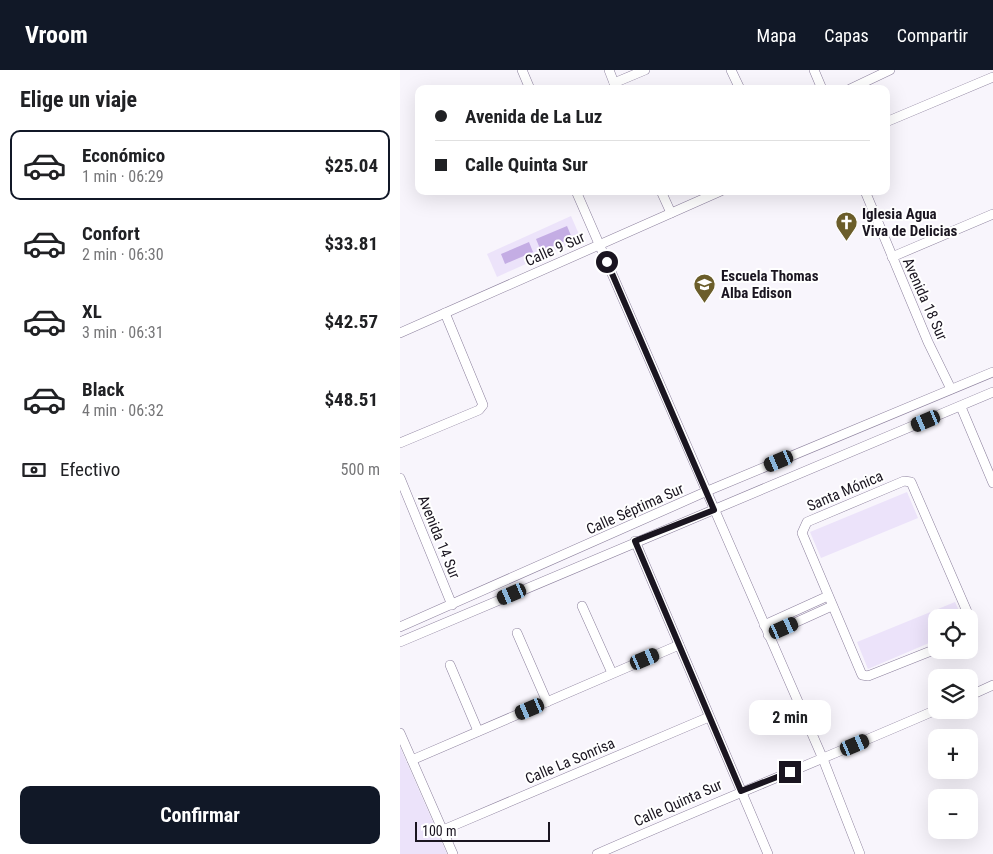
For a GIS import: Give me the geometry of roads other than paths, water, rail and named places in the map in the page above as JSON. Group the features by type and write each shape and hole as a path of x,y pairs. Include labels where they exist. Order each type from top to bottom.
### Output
{"street":[{"path":"522,70 528,85"},
{"path":"608,70 616,85"},
{"path":"618,85 644,70"},
{"path":"731,70 738,85"},
{"path":"814,70 820,85"},
{"path":"858,85 890,70"},
{"path":"890,120 993,77"},
{"path":"578,195 823,759 860,854"},
{"path":"663,195 671,213"},
{"name":"Calle 9 Sur","path":"400,333 713,195"},
{"name":"Avenida 18 Sur","path":"866,195 928,342 951,389"},
{"path":"892,257 993,214"},
{"path":"400,443 479,410 483,405 445,313"},
{"name":"Calle Séptima Sur","path":"400,627 706,492 993,372"},
{"name":"Calle Séptima Sur","path":"400,642 635,541 714,510 993,392"},
{"path":"961,407 993,483"},
{"name":"Avenida 14 Sur","path":"400,478 452,605"},
{"name":"Santa Mónica","path":"928,652 864,676 860,672 802,532 804,524 908,481 914,484 966,609"},
{"path":"635,541 768,854"},
{"path":"764,625 828,596"},
{"path":"582,606 612,674"},
{"path":"768,635 832,606"},
{"path":"516,633 547,702"},
{"path":"412,760 679,645"},
{"path":"450,665 478,731"},
{"path":"978,692 993,685"},
{"name":"Calle Quinta Sur","path":"597,854 741,791 823,759 928,713"},
{"name":"Calle La Sonrisa","path":"443,830 709,717"},
{"path":"400,733 453,854"}],"place":[{"name":"Iglesia Agua Viva de Delicias","path":"846,242"},
{"name":"Escuela Thomas Alba Edison","path":"705,304"}]}
